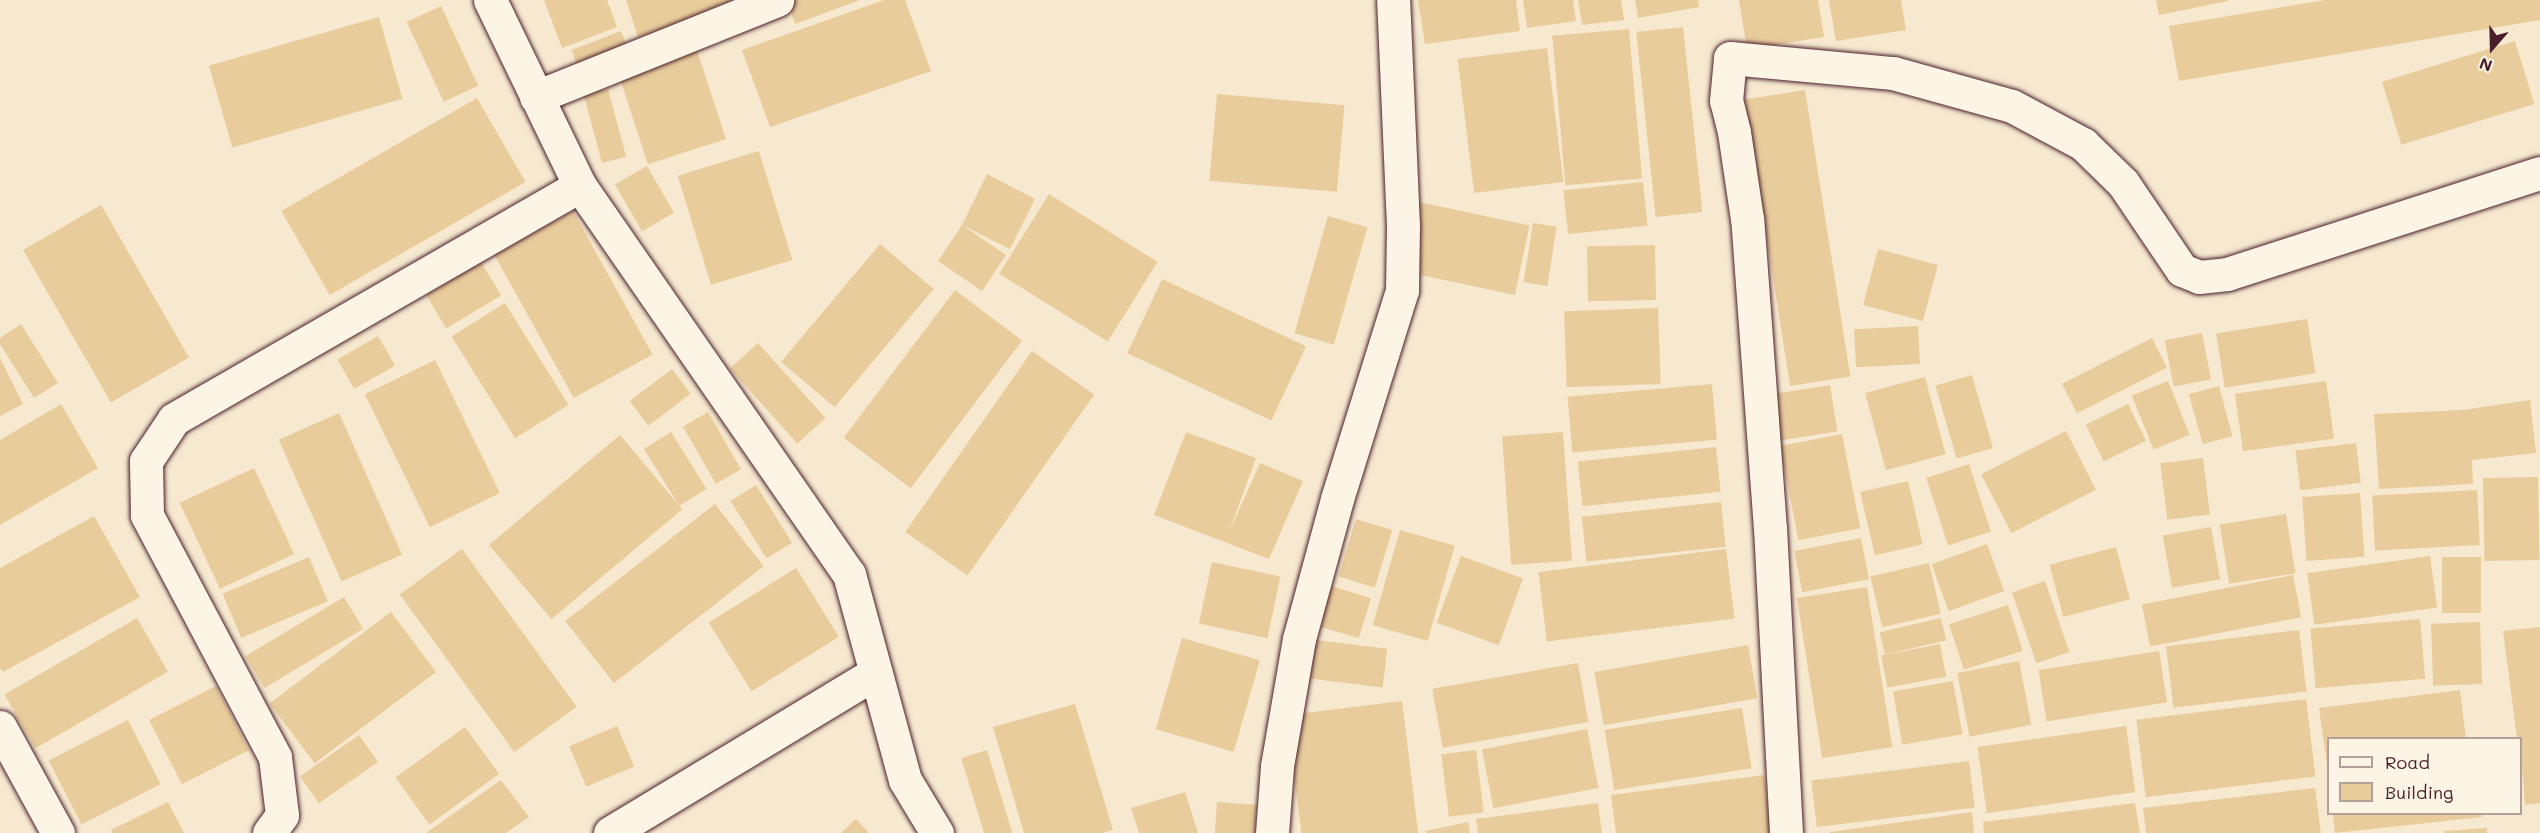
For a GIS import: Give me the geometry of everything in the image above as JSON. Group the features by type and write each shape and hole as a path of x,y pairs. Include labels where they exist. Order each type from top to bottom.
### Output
{"street":[{"path":"490,0 580,186 849,574 874,674 905,780 937,833"},
{"path":"536,97 777,0"},
{"path":"1272,833 1277,766 1299,639 1337,499 1402,290 1403,226 1393,0"},
{"path":"1786,833 1770,529 1747,219 1734,132 1726,100 1730,57 1893,73 2012,106 2083,144 2123,183 2182,270 2199,277 2227,274 2540,173"},
{"path":"269,833 282,815 275,757 147,516 146,461 174,419 580,186"},
{"path":"610,833 874,674"},
{"path":"0,727 58,833"}],"building":[{"path":"544,0 607,0 617,27 562,48"},
{"path":"626,0 755,0 755,1 638,37"},
{"path":"787,0 860,0 795,24"},
{"path":"884,0 905,0 931,71 770,127 742,50"},
{"path":"1418,0 1516,0 1520,31 1425,44"},
{"path":"1523,0 1573,0 1576,21 1527,28"},
{"path":"1578,0 1621,0 1624,20 1582,25"},
{"path":"1635,0 1698,0 1699,7 1638,18"},
{"path":"1739,0 1818,0 1824,37 1747,49"},
{"path":"1829,0 1901,0 1906,30 1836,41"},
{"path":"2156,0 2228,0 2228,1 2159,15"},
{"path":"2325,0 2540,0 2540,20 2179,81 2169,26"},
{"path":"441,6 478,86 444,102 407,22"},
{"path":"379,17 402,99 232,147 209,66"},
{"path":"1683,27 1702,212 1656,217 1636,32"},
{"path":"1629,29 1642,178 1565,185 1552,36"},
{"path":"621,31 631,57 582,76 572,50"},
{"path":"694,41 726,139 648,164 616,66"},
{"path":"2515,41 2534,104 2401,145 2382,82"},
{"path":"1547,48 1563,182 1474,193 1458,59"},
{"path":"608,89 626,157 602,163 584,95"},
{"path":"1805,90 1850,376 1790,386 1745,100"},
{"path":"1217,94 1345,105 1337,192 1209,181"},
{"path":"477,98 526,182 330,295 281,211"},
{"path":"759,151 792,260 711,285 678,176"},
{"path":"647,166 674,213 642,231 615,184"},
{"path":"987,174 1035,199 1010,249 962,225"},
{"path":"1643,182 1648,226 1568,234 1563,190"},
{"path":"1049,194 1158,262 1108,342 999,274"},
{"path":"1419,202 1530,225 1515,295 1404,271"},
{"path":"101,205 189,357 111,402 23,250"},
{"path":"573,211 653,354 574,398 494,255"},
{"path":"1328,216 1367,227 1334,345 1294,333"},
{"path":"1533,223 1557,227 1547,286 1524,282"},
{"path":"962,225 1006,255 982,291 938,261"},
{"path":"880,244 934,289 835,407 781,362"},
{"path":"1655,245 1656,300 1588,301 1587,246"},
{"path":"1878,249 1938,265 1923,321 1863,305"},
{"path":"481,262 501,295 446,328 426,295"},
{"path":"1162,279 1306,346 1271,421 1127,353"},
{"path":"955,290 1022,341 911,488 844,438"},
{"path":"505,303 569,405 515,438 452,336"},
{"path":"1658,308 1661,384 1567,387 1564,311"},
{"path":"2307,319 2316,373 2225,388 2216,333"},
{"path":"21,324 58,383 34,398 0,344 0,338"},
{"path":"1918,326 1920,364 1856,367 1854,329"},
{"path":"2202,333 2211,379 2174,386 2165,340"},
{"path":"378,336 395,365 354,389 337,360"},
{"path":"2152,338 2167,367 2077,413 2062,384"},
{"path":"758,343 826,418 797,443 730,368"},
{"path":"1032,351 1094,395 967,576 905,532"},
{"path":"0,358 23,404 0,416"},
{"path":"435,360 500,493 430,527 365,394"},
{"path":"672,369 691,394 648,426 630,401"},
{"path":"1972,375 1993,448 1956,459 1935,385"},
{"path":"1925,377 1946,454 1886,470 1865,393"},
{"path":"2168,381 2190,435 2154,449 2132,396"},
{"path":"2326,381 2334,438 2243,451 2235,394"},
{"path":"1712,384 1717,440 1572,452 1568,397"},
{"path":"1830,385 1837,431 1780,440 1773,394"},
{"path":"2219,386 2232,436 2203,444 2189,394"},
{"path":"2530,400 2536,453 2472,460 2473,484 2379,489 2374,414 2463,410"},
{"path":"61,404 98,468 0,525 0,440"},
{"path":"2128,404 2146,441 2104,461 2086,425"},
{"path":"708,412 741,469 716,484 683,426"},
{"path":"339,413 402,555 342,581 279,440"},
{"path":"2066,431 2096,490 2011,533 1981,474"},
{"path":"671,432 707,489 679,506 644,449"},
{"path":"1186,432 1256,458 1229,532 1260,463 1303,481 1269,559 1154,515"},
{"path":"1563,432 1572,561 1511,565 1502,436"},
{"path":"1842,434 1860,528 1798,540 1780,446"},
{"path":"620,435 682,509 551,619 489,545"},
{"path":"2356,443 2361,483 2300,490 2295,450"},
{"path":"1716,447 1721,492 1582,506 1578,462"},
{"path":"2203,458 2210,515 2167,520 2160,463"},
{"path":"1969,464 1991,532 1948,545 1926,478"},
{"path":"254,468 294,554 220,589 180,503"},
{"path":"2538,477 2539,560 2484,561 2483,478"},
{"path":"1908,481 1923,544 1875,555 1860,492"},
{"path":"756,485 792,543 767,559 731,501"},
{"path":"2477,490 2480,545 2375,550 2372,495"},
{"path":"2360,493 2364,557 2307,561 2302,497"},
{"path":"1721,502 1726,547 1586,561 1582,517"},
{"path":"715,504 764,566 614,683 565,621"},
{"path":"2286,514 2295,573 2229,584 2220,524"},
{"path":"94,516 140,597 3,672 0,668 0,568"},
{"path":"1356,519 1392,530 1375,587 1338,576"},
{"path":"2211,527 2220,579 2172,588 2163,536"},
{"path":"1400,530 1455,546 1428,641 1373,625"},
{"path":"1861,538 1869,579 1802,592 1794,551"},
{"path":"1987,544 2004,591 1949,611 1932,564"},
{"path":"2116,547 2130,599 2063,617 2049,565"},
{"path":"462,549 577,707 514,752 400,594"},
{"path":"1726,549 1735,618 1547,642 1538,572"},
{"path":"1461,556 1523,579 1499,645 1437,623"},
{"path":"2430,556 2437,607 2314,625 2307,573"},
{"path":"309,557 328,601 241,638 222,594"},
{"path":"2442,557 2481,557 2481,613 2442,613"},
{"path":"1212,562 1280,577 1267,638 1199,624"},
{"path":"1929,563 1941,614 1882,627 1871,576"},
{"path":"796,568 839,637 752,691 709,623"},
{"path":"2293,575 2301,617 2150,647 2142,604"},
{"path":"2045,581 2069,652 2036,663 2012,592"},
{"path":"1328,585 1371,598 1359,638 1316,625"},
{"path":"1867,587 1892,747 1822,758 1797,598"},
{"path":"344,597 363,629 264,688 245,656"},
{"path":"2008,605 2023,651 1964,670 1949,624"},
{"path":"391,612 436,672 315,763 270,703"},
{"path":"137,618 168,672 35,748 4,694"},
{"path":"1941,618 1946,640 1885,655 1880,632"},
{"path":"2420,619 2425,679 2316,688 2310,629"},
{"path":"2480,622 2482,684 2433,686 2431,624"},
{"path":"2540,627 2540,803 2525,805 2522,737 2517,737 2503,631"},
{"path":"2299,630 2307,692 2174,708 2166,646"},
{"path":"1182,638 1260,660 1234,752 1156,729"},
{"path":"1308,639 1387,649 1383,687 1303,678"},
{"path":"1940,644 1946,676 1887,688 1881,655"},
{"path":"1748,645 1757,698 1604,725 1594,672"},
{"path":"2159,651 2167,702 2047,721 2039,670"},
{"path":"2019,661 2031,725 1970,737 1957,673"},
{"path":"1578,663 1588,722 1443,748 1432,689"},
{"path":"1953,681 1962,734 1902,745 1893,692"},
{"path":"216,686 249,750 182,784 149,720"},
{"path":"2460,690 2466,737 2327,737 2327,765 2319,708"},
{"path":"2306,699 2316,776 2146,797 2136,720"},
{"path":"1402,701 1418,833 1301,833 1287,715"},
{"path":"1075,704 1113,830 1102,833 1024,833 993,727"},
{"path":"1742,708 1752,768 1614,790 1605,730"},
{"path":"128,720 161,784 81,825 49,760"},
{"path":"617,726 634,767 586,787 569,746"},
{"path":"2126,726 2135,792 1987,813 1977,747"},
{"path":"465,727 499,774 430,824 395,778"},
{"path":"1587,729 1598,788 1493,808 1482,749"},
{"path":"359,735 378,762 319,803 300,776"},
{"path":"987,750 1012,833 984,833 961,758"},
{"path":"1476,750 1484,813 1449,817 1441,754"},
{"path":"1969,761 1975,808 1817,827 1811,780"},
{"path":"1764,775 1772,833 1616,833 1611,795"},
{"path":"501,780 529,817 506,833 426,833"},
{"path":"2315,788 2321,833 2146,833 2143,808"},
{"path":"1185,792 1198,833 1139,833 1131,808"},
{"path":"168,802 184,833 113,833 111,830"},
{"path":"1217,802 1257,805 1255,833 1215,833"},
{"path":"1598,803 1602,833 1478,833 1476,819"},
{"path":"2135,803 2140,833 1984,833 1983,822"},
{"path":"1972,812 1974,833 1830,833 1830,832"},
{"path":"2333,815 2481,815 2482,817 2335,833"},
{"path":"856,819 869,833 841,833"},
{"path":"1468,822 1470,833 1426,833 1425,831"},
{"path":"2487,828 2487,833 2444,833 2444,831"}]}
